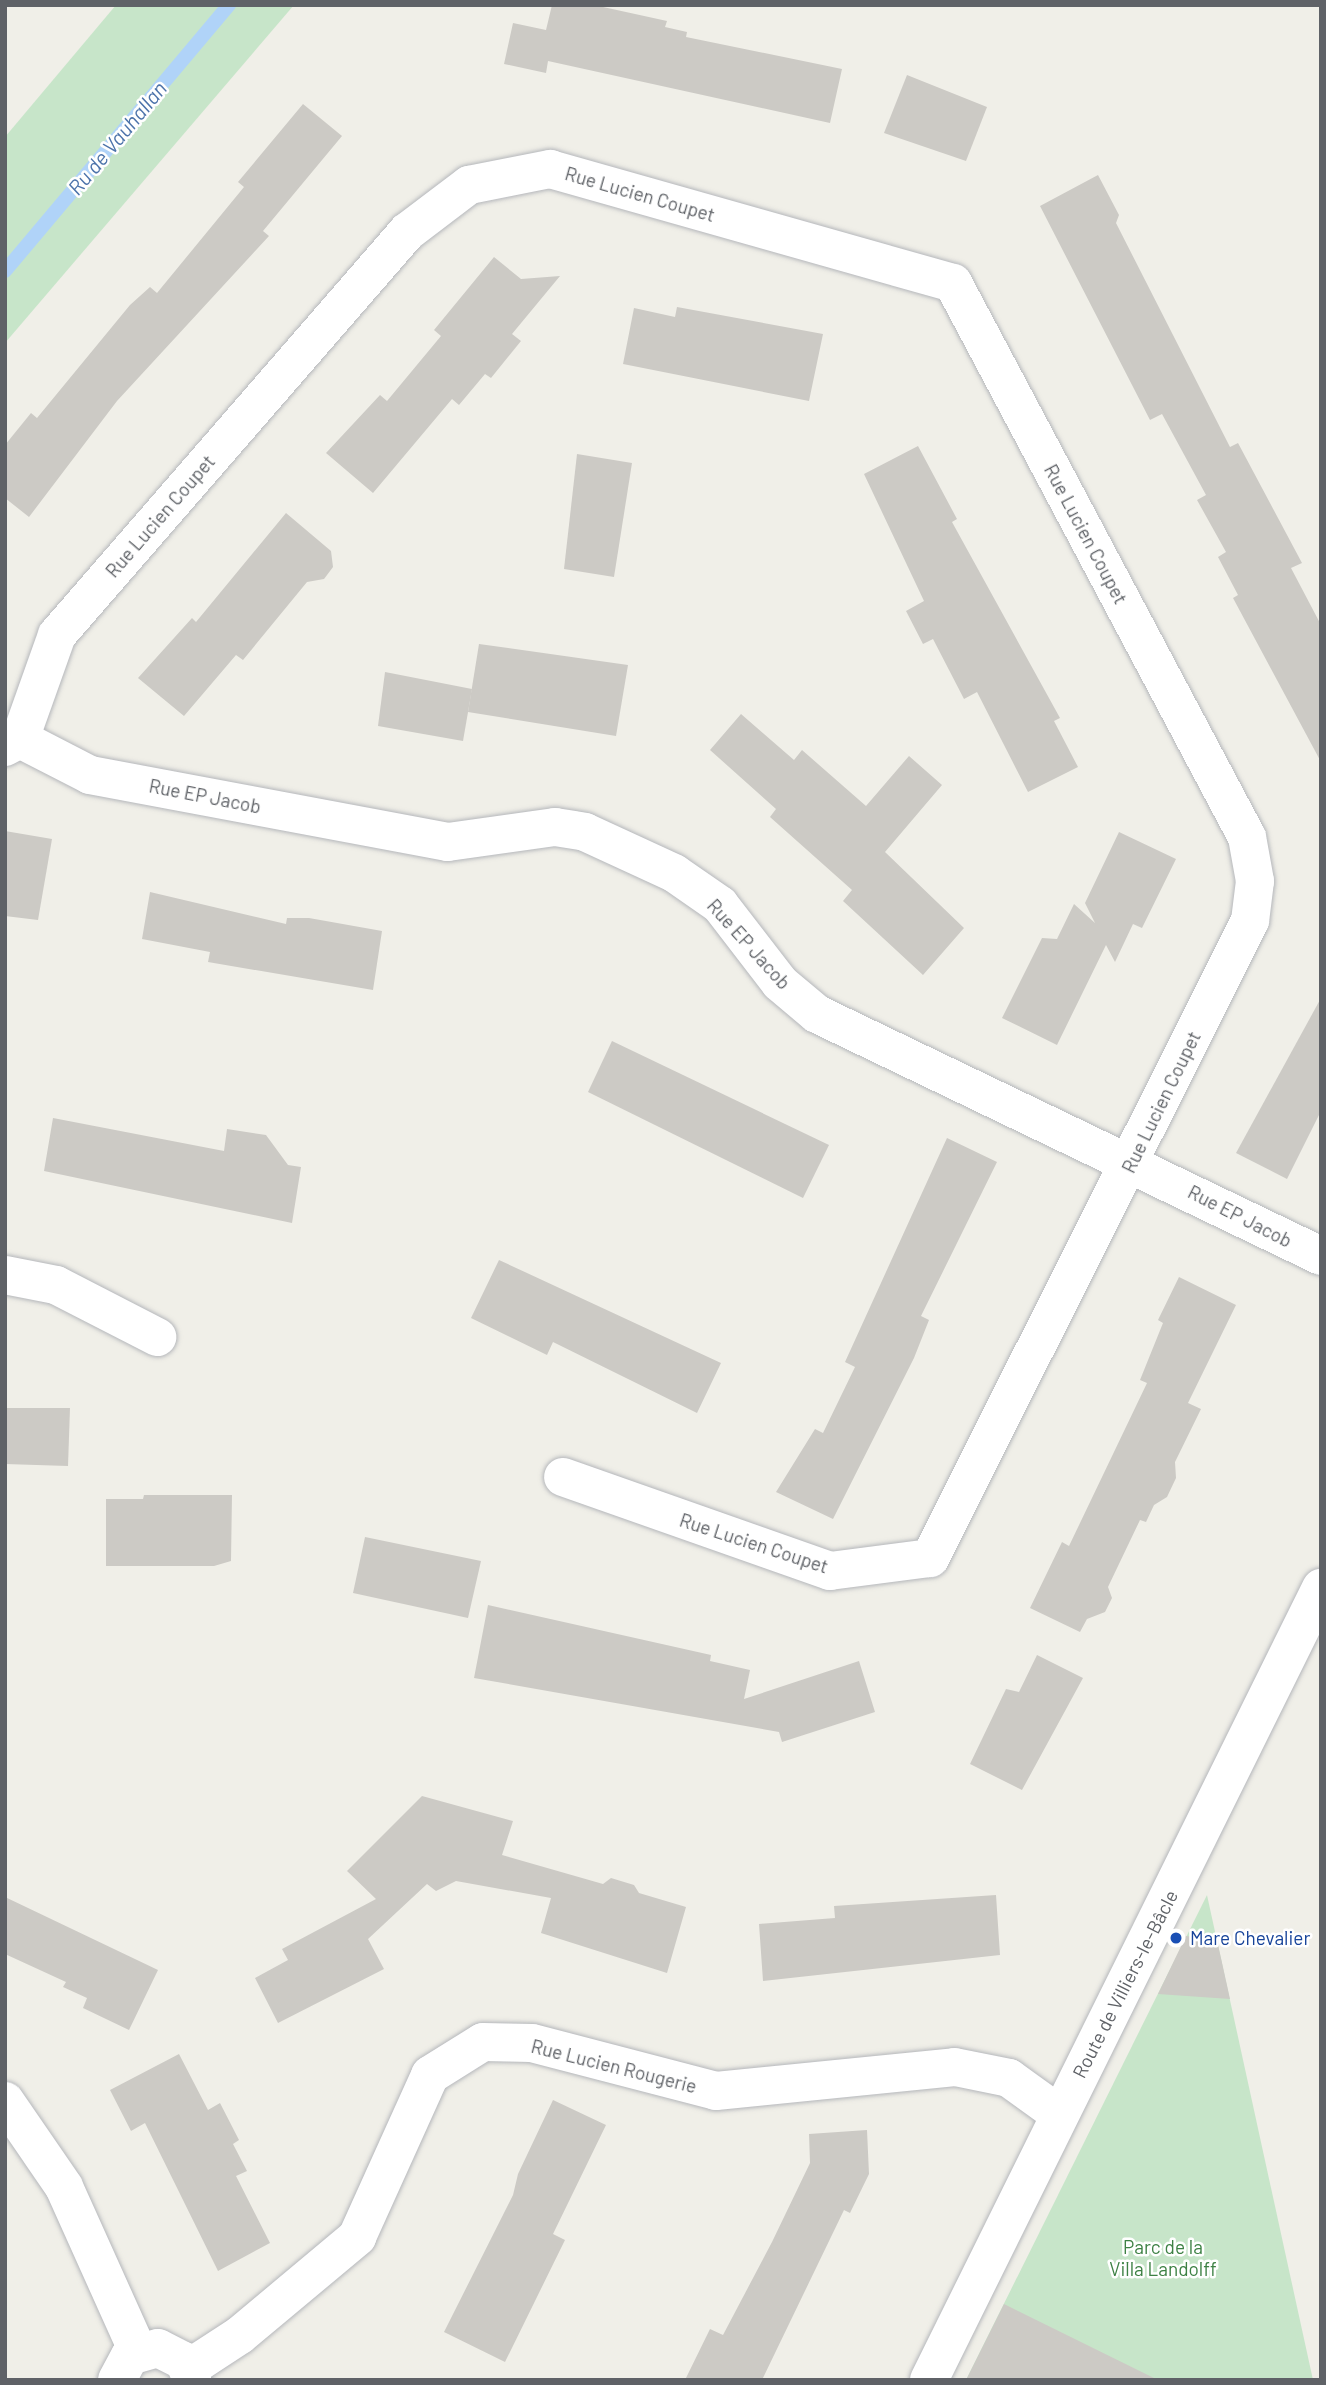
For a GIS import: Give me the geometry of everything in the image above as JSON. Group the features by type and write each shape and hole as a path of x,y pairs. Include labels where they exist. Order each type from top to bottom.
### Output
{"street":[{"name":"Rue Lucien Coupet","path":"13,743 57,635 407,232 469,185 550,169 953,282 1247,837 1255,881 1250,921 1132,1161 930,1558 830,1571 564,1477"},
{"name":"Rue EP Jacob","path":"13,743 90,775 449,842 555,827 585,832 674,873 720,905 780,983 817,1014 1132,1161 1321,1256"},
{"path":"5,1275 56,1285 157,1337"},
{"name":"Route de Villiers-le-Bâcle","path":"929,2380 1321,1588"},
{"name":"Rue Lucien Rougerie","path":"190,2374 357,2237 430,2075 483,2042 532,2043 716,2091 955,2067 1009,2078 1059,2114"},
{"path":"5,2101 64,2187 128,2366 158,2348 172,2352 190,2374"}],"green space":[{"path":"116,5 294,5 5,343 5,137"},
{"name":"Parc de la Villa Landolff","path":"1207,1895 1313,2380 966,2380"}],"building":[{"path":"552,5 594,5 667,21 665,27 687,32 686,37 842,69 830,123 548,61 546,73 504,64 513,23 546,30"},
{"path":"907,75 987,107 966,161 884,133"},
{"path":"303,104 342,136 263,231 269,236 117,401 29,517 5,498 5,445 31,413 37,418 130,305 150,287 157,293 244,187 238,182"},
{"path":"1098,175 1119,215 1116,223 1230,447 1238,443 1302,563 1291,568 1321,625 1321,762 1233,598 1238,595 1218,557 1226,552 1197,500 1206,495 1162,414 1150,420 1040,206"},
{"path":"494,257 521,279 560,276 512,334 521,341 491,378 485,374 459,405 452,399 373,493 326,453 380,395 387,401 441,336 434,330"},
{"path":"677,307 823,334 809,401 623,364 634,308 675,317"},
{"path":"918,446 957,519 952,522 1060,718 1054,721 1078,767 1028,792 977,692 964,699 933,639 923,644 906,611 924,601 864,474"},
{"path":"577,454 632,463 614,577 564,569"},
{"path":"286,513 331,551 333,567 324,579 307,582 243,660 236,655 184,716 138,678 192,618 196,622"},
{"path":"479,644 628,665 616,736 468,712"},
{"path":"385,672 472,689 463,741 378,726"},
{"path":"741,714 794,760 802,750 866,806 909,756 942,785 885,852 964,928 923,975 843,901 852,890 770,817 776,809 710,750"},
{"path":"5,831 52,839 38,920 5,916"},
{"path":"1119,832 1176,859 1142,928 1133,924 1115,962 1106,945 1057,1045 1002,1018 1042,938 1057,939 1074,904 1095,923 1085,903"},
{"path":"150,892 286,924 287,918 309,918 382,931 373,990 208,962 210,952 142,939"},
{"path":"1321,998 1321,1111 1287,1179 1236,1153"},
{"path":"612,1041 829,1145 803,1198 588,1092"},
{"path":"53,1118 224,1151 227,1129 266,1135 288,1165 301,1167 292,1223 44,1171"},
{"path":"947,1138 997,1162 921,1316 929,1320 914,1358 833,1519 776,1492 815,1429 823,1433 855,1367 845,1362"},
{"path":"499,1260 721,1363 697,1413 553,1342 547,1355 471,1318"},
{"path":"1179,1277 1236,1305 1188,1403 1201,1409 1175,1462 1176,1478 1167,1497 1154,1505 1146,1522 1140,1520 1108,1587 1112,1598 1105,1612 1087,1619 1080,1632 1030,1608 1062,1542 1069,1546 1147,1383 1140,1380 1163,1323 1158,1320"},
{"path":"5,1408 70,1408 68,1466 5,1464"},
{"path":"144,1495 232,1495 231,1561 214,1566 106,1566 106,1499 143,1499"},
{"path":"365,1537 481,1561 468,1618 353,1593"},
{"path":"488,1605 711,1655 710,1661 750,1670 744,1699 859,1661 875,1712 782,1742 779,1732 474,1678"},
{"path":"1037,1655 1083,1678 1022,1790 970,1764 1006,1689 1019,1692"},
{"path":"422,1796 513,1821 502,1855 603,1884 611,1878 634,1885 639,1893 686,1907 667,1973 541,1933 551,1898 456,1881 436,1891 427,1884 368,1939 384,1969 278,2023 255,1978 288,1960 282,1949 376,1899 347,1871"},
{"path":"996,1895 1000,1955 763,1981 759,1924 835,1918 834,1906"},
{"path":"5,1897 158,1970 129,2030 83,2008 87,1998 63,1987 66,1982 5,1954"},
{"path":"1186,1936 1217,1940 1230,1999 1158,1994"},
{"path":"179,2054 208,2110 220,2103 239,2140 233,2144 247,2171 236,2176 270,2243 218,2271 145,2123 131,2131 110,2090"},
{"path":"553,2100 606,2125 553,2234 565,2240 505,2362 444,2332 513,2195 518,2174"},
{"path":"867,2130 869,2174 850,2213 844,2210 762,2380 685,2380 710,2329 723,2335 772,2242 810,2163 809,2134"},
{"path":"1004,2304 1158,2380 966,2380"}],"waterway":[{"name":"Ru de Vauhallan","path":"5,271 229,5"}],"place":[{"name":"Mare Chevalier","path":"1176,1938"}]}
